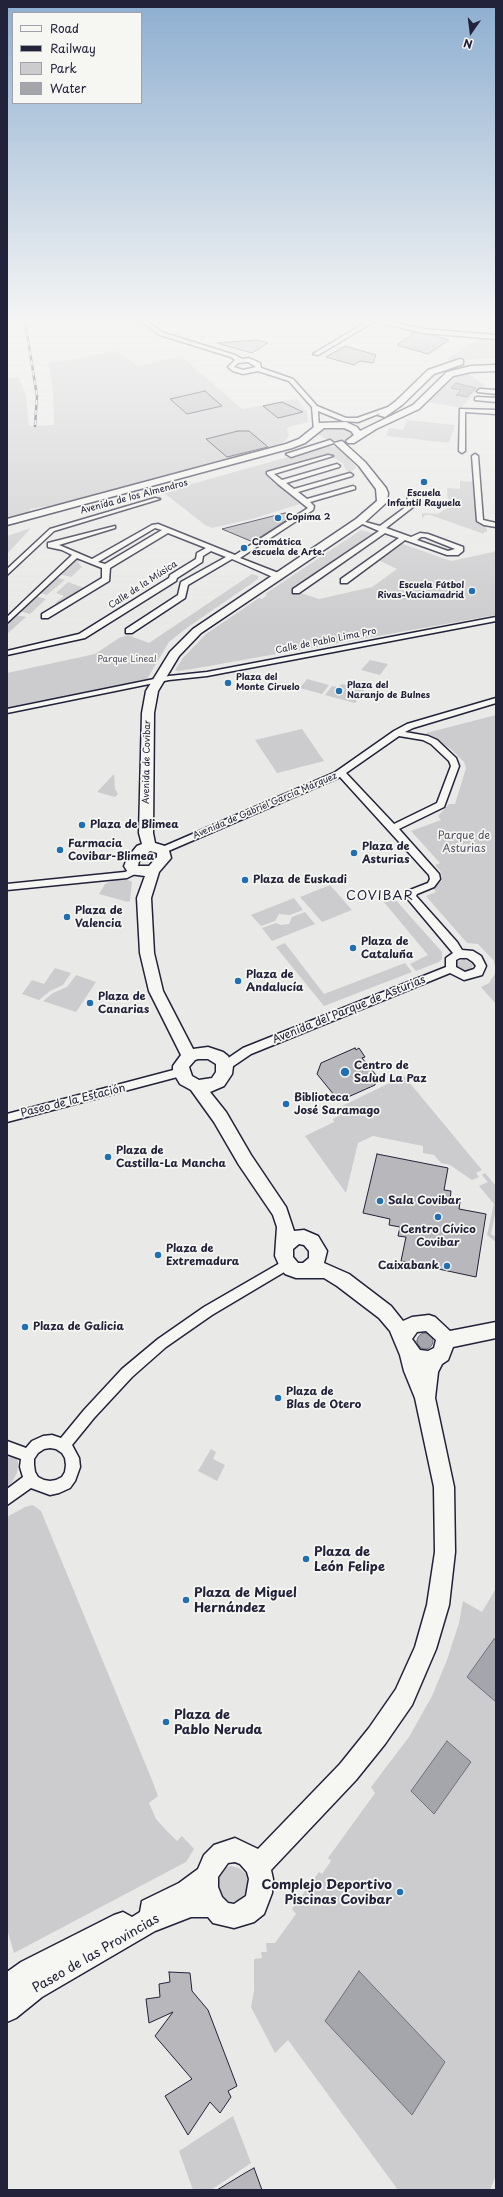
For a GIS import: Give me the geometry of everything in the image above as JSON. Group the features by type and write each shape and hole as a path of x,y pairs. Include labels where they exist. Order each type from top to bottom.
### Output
{"street":[{"path":"316,424 315,430 318,439 334,443 362,464"},
{"path":"315,430 328,424 346,425 353,424"},
{"path":"343,424 354,429 358,436 358,454 362,464"},
{"path":"358,436 383,424"},
{"path":"462,424 462,451"},
{"name":"Avenida de los Almendros","path":"7,522 289,446 302,441 315,430"},
{"name":"Avenida de los Almendros","path":"7,531 358,436"},
{"path":"184,584 233,557 311,509 311,506 291,492 269,473 330,456"},
{"path":"475,456 480,521 486,524 496,525"},
{"name":"Avenida de Covibar","path":"149,846 146,833 148,713 152,692 174,654 197,631 376,509 383,498 381,488 362,464"},
{"path":"280,483 337,466"},
{"path":"291,492 350,475"},
{"path":"304,502 352,488"},
{"path":"296,591 410,507 410,494"},
{"path":"7,573 52,530 157,499"},
{"path":"344,581 408,539 420,535 426,535 460,549 455,553 447,553 408,539 360,521"},
{"path":"92,562 154,526 168,530 278,576"},
{"path":"54,545 61,541 113,527"},
{"path":"106,567 168,530"},
{"path":"40,542 54,545 106,567"},
{"name":"Calle de la Música","path":"7,653 82,636 173,579 173,577 200,558 200,555 211,548"},
{"path":"7,621 76,555"},
{"path":"200,558 217,565"},
{"path":"45,616 106,578 106,567"},
{"path":"173,579 184,584"},
{"path":"129,631 182,596 184,584"},
{"name":"Calle de Pablo Lima Pro","path":"7,711 159,680 207,674 496,619"},
{"name":"Avenida de Gabriel García Márquez","path":"163,850 341,773 397,733 417,724 496,700"},
{"path":"394,828 441,805 455,766 453,760 434,742 425,738 397,733"},
{"path":"341,773 394,828 434,874 435,880 431,885 413,892 411,897 459,954"},
{"path":"144,898 153,871 164,858 163,850 149,846 142,849 133,860 134,870 144,898 146,942 150,972 156,991 178,1036 193,1054"},
{"path":"7,887 127,874 134,870 153,871"},
{"path":"459,954 469,954 478,959 480,962 480,969 469,976 459,974 451,969 451,958 459,954"},
{"name":"Avenida del Parque de Asturias","path":"221,1061 451,969"},
{"path":"188,1080 208,1086 218,1082 224,1074 221,1061 208,1053 193,1054 181,1066 188,1080 220,1118 245,1160 272,1199 286,1227 286,1246 283,1255 287,1264 294,1269 327,1271 343,1280 385,1312 396,1325 406,1346 413,1371 425,1398 444,1487 446,1515 445,1552 438,1605 425,1649 404,1697 378,1736 348,1772 258,1866"},
{"name":"Paseo de la Estación","path":"7,1118 139,1084 188,1080"},
{"path":"218,1082 217,1101 220,1118"},
{"path":"272,1199 286,1210 343,1280"},
{"path":"286,1246 296,1239 314,1246"},
{"path":"308,1269 316,1264 314,1246"},
{"path":"64,1445 89,1414 127,1374 162,1343 208,1311 287,1264"},
{"path":"385,1312 436,1327 442,1333 445,1340 441,1354 435,1358 422,1360 406,1346 406,1331 412,1325 420,1323"},
{"path":"445,1340 496,1330"},
{"path":"425,1398 429,1372 435,1358"},
{"path":"57,1442 64,1445 69,1450 74,1462 73,1470 64,1482 50,1488 43,1488 30,1480 26,1468 29,1456 41,1445 57,1442"},
{"path":"7,1447 29,1456"},
{"path":"7,1498 30,1480"},
{"path":"235,1850 248,1855 258,1866 261,1879 260,1893 255,1905 245,1913 234,1916 222,1914 212,1905 208,1897 206,1877 212,1863 222,1853 235,1850"},
{"name":"Paseo de las Provincias","path":"7,1987 30,1972 188,1892 206,1877"},
{"name":"Paseo de las Provincias","path":"7,2009 33,1988 148,1921 191,1905 212,1905"}],"green space":[{"path":"7,424 29,424 29,426 54,425 54,424 302,424 289,427 287,429 289,435 286,440 273,448 67,503 30,509 29,512 7,517"},
{"path":"406,424 455,425 449,443 386,436 389,428 403,430"},
{"path":"329,426 351,429 354,434 345,441 327,440 318,434 321,429"},
{"path":"327,446 339,447 356,467 350,473 345,469 343,463 329,455 267,472 266,475 300,504 252,519 212,528 205,525 163,492"},
{"path":"460,481 475,482 479,521 486,526 487,532 484,532 484,534 430,515 425,515 422,519 422,513 438,514 450,506 448,505 447,488 460,489"},
{"path":"31,528 7,554 7,536"},
{"path":"361,530 376,534 295,591 319,599 372,587 397,569 378,560 400,543 451,561 493,552 496,550 496,615 192,669 175,670 183,658 206,634 259,598 262,599 267,595 265,594"},
{"path":"77,558 81,559 78,562 82,567 71,577 59,574"},
{"name":"Parque Lineal","path":"252,574 258,576 258,579 188,627 169,642 147,679 7,709 7,673 95,654 119,638 128,635 149,643"},
{"path":"56,577 65,580 47,595 39,593"},
{"path":"68,582 87,589 61,605 55,603 64,596 56,593"},
{"path":"36,596 46,599 30,614 19,611"},
{"path":"16,615 26,617 7,634 7,623"},
{"path":"370,660 388,664 380,675 361,670"},
{"path":"307,679 329,685 322,694 300,688"},
{"path":"342,684 364,690 355,703 325,695 332,686 337,687"},
{"name":"Parque de Asturias","path":"496,715 496,972 494,961 478,944 467,943 426,896 436,892 433,888 442,881 441,872 435,865 440,863 411,831 441,820 438,816 449,804 455,804 466,768 464,762 452,750 426,733"},
{"path":"302,729 324,761 277,773 255,740"},
{"path":"114,774 115,789 118,794 115,797 97,792"},
{"path":"114,880 128,880 132,882 130,901 128,902 99,894 105,884"},
{"path":"330,885 352,910 322,922 300,897"},
{"path":"393,897 442,952 442,959 439,962 416,971 410,964 428,955 383,901"},
{"path":"294,898 303,910 290,915 279,914 275,921 261,926 251,915"},
{"path":"305,912 315,924 272,941 262,928 276,923 281,925 289,924 292,917"},
{"path":"285,943 324,994 405,963 412,972 324,1006 276,947"},
{"path":"464,959 473,964 471,970 463,971 457,968 457,962"},
{"path":"55,968 71,973 63,985 50,991 39,1000 22,994 32,980 44,984"},
{"path":"496,972 496,1004 481,987 489,983"},
{"path":"76,975 96,982 76,1012 43,1001 53,993 67,987"},
{"path":"404,1076 482,1170 476,1173 479,1177 472,1180 450,1165 441,1163 434,1155 423,1153 423,1146 373,1136 358,1143 346,1193 305,1136 334,1122 333,1119 340,1115 336,1109"},
{"path":"485,1173 496,1186 496,1209 491,1234 496,1237 496,1242 487,1235 494,1204 479,1186 488,1182 482,1175"},
{"path":"211,1449 216,1452 213,1459 225,1465 217,1481 198,1471"},
{"path":"16,1454 18,1463 17,1473 7,1487 7,1458"},
{"path":"33,1505 41,1511 152,1780 158,1796 149,1803 156,1819 177,1841 182,1836 194,1849 186,1862 14,1953 7,1929 7,1517 25,1507"},
{"name":"Complejo Deportivo Piscinas Covibar","path":"495,1590 496,2175 490,2190 398,2190 288,2040 275,2053 251,2007 254,1991 254,1959 262,1958 261,1952 267,1952 266,1943 275,1943 296,1914 292,1909 319,1872 322,1874 331,1861 328,1858 375,1793 371,1787 409,1737 432,1696 447,1660 459,1623 463,1601 482,1612"},
{"path":"231,1866 239,1868 246,1874 248,1884 245,1894 239,1900 231,1902 223,1899 219,1892 217,1883 219,1875 224,1868"},
{"path":"233,2116 251,2163 211,2190 193,2190 179,2151"}],"water":[{"path":"425,1333 432,1338 433,1341 428,1348 425,1349 418,1344 417,1341 422,1334"},
{"path":"494,1639 496,1640 496,1702 467,1677"},
{"path":"447,1741 471,1762 434,1814 411,1791"},
{"path":"359,1971 445,2062 412,2115 325,2021"}],"building":[{"path":"238,431 249,431 268,447 227,457 206,439"},
{"path":"285,513 293,516 253,542 222,529"},
{"name":"Centro de Salud La Paz","path":"355,1048 356,1050 359,1048 365,1057 362,1058 376,1075 375,1085 339,1101 317,1074 321,1063"},
{"name":"Centro Cívico Covibar","path":"377,1154 448,1168 444,1190 451,1191 450,1200 460,1202 459,1209 486,1214 476,1277 401,1261 406,1237 398,1236 400,1227 389,1225 390,1219 363,1213"},
{"path":"169,1972 190,1973 192,1991 208,2010 237,2086 228,2091 231,2097 220,2113 210,2102 188,2135 165,2096 192,2079 155,2036 173,2012 149,2023 146,1999 160,1997 159,1984 170,1982"},
{"path":"254,2168 262,2190 217,2190 245,2173"}],"place":[{"name":"Escuela Infantil Rayuela","path":"424,482"},
{"name":"Copima 2","path":"278,518"},
{"name":"Cromática escuela de Arte.","path":"244,548"},
{"name":"Escuela Fútbol Rivas-Vaciamadrid","path":"472,591"},
{"name":"Plaza del Monte Ciruelo","path":"228,683"},
{"name":"Plaza del Naranjo de Bulnes","path":"339,691"},
{"name":"Plaza de Blimea","path":"82,825"},
{"name":"Farmacia Covibar-Blimea","path":"60,850"},
{"name":"Plaza de Asturias","path":"354,853"},
{"name":"Plaza de Euskadi","path":"245,880"},
{"name":"Plaza de Valencia","path":"67,917"},
{"name":"Plaza de Cataluña","path":"353,948"},
{"name":"Plaza de Andalucía","path":"238,981"},
{"name":"Plaza de Canarias","path":"90,1003"},
{"name":"Centro de Salud La Paz","path":"345,1072"},
{"name":"Biblioteca José Saramago","path":"286,1104"},
{"name":"Plaza de Castilla-La Mancha","path":"108,1157"},
{"name":"Sala Covibar","path":"380,1201"},
{"name":"Centro Cívico Covibar","path":"438,1217"},
{"name":"Plaza de Extremadura","path":"158,1255"},
{"name":"Caixabank","path":"447,1266"},
{"name":"Plaza de Galicia","path":"25,1327"},
{"name":"Plaza de Blas de Otero","path":"278,1398"},
{"name":"Plaza de León Felipe","path":"306,1559"},
{"name":"Plaza de Miguel Hernández","path":"186,1600"},
{"name":"Plaza de Pablo Neruda","path":"166,1722"},
{"name":"Complejo Deportivo Piscinas Covibar","path":"400,1892"}],"district":[{"name":"COVIBAR","path":"380,896"}]}
